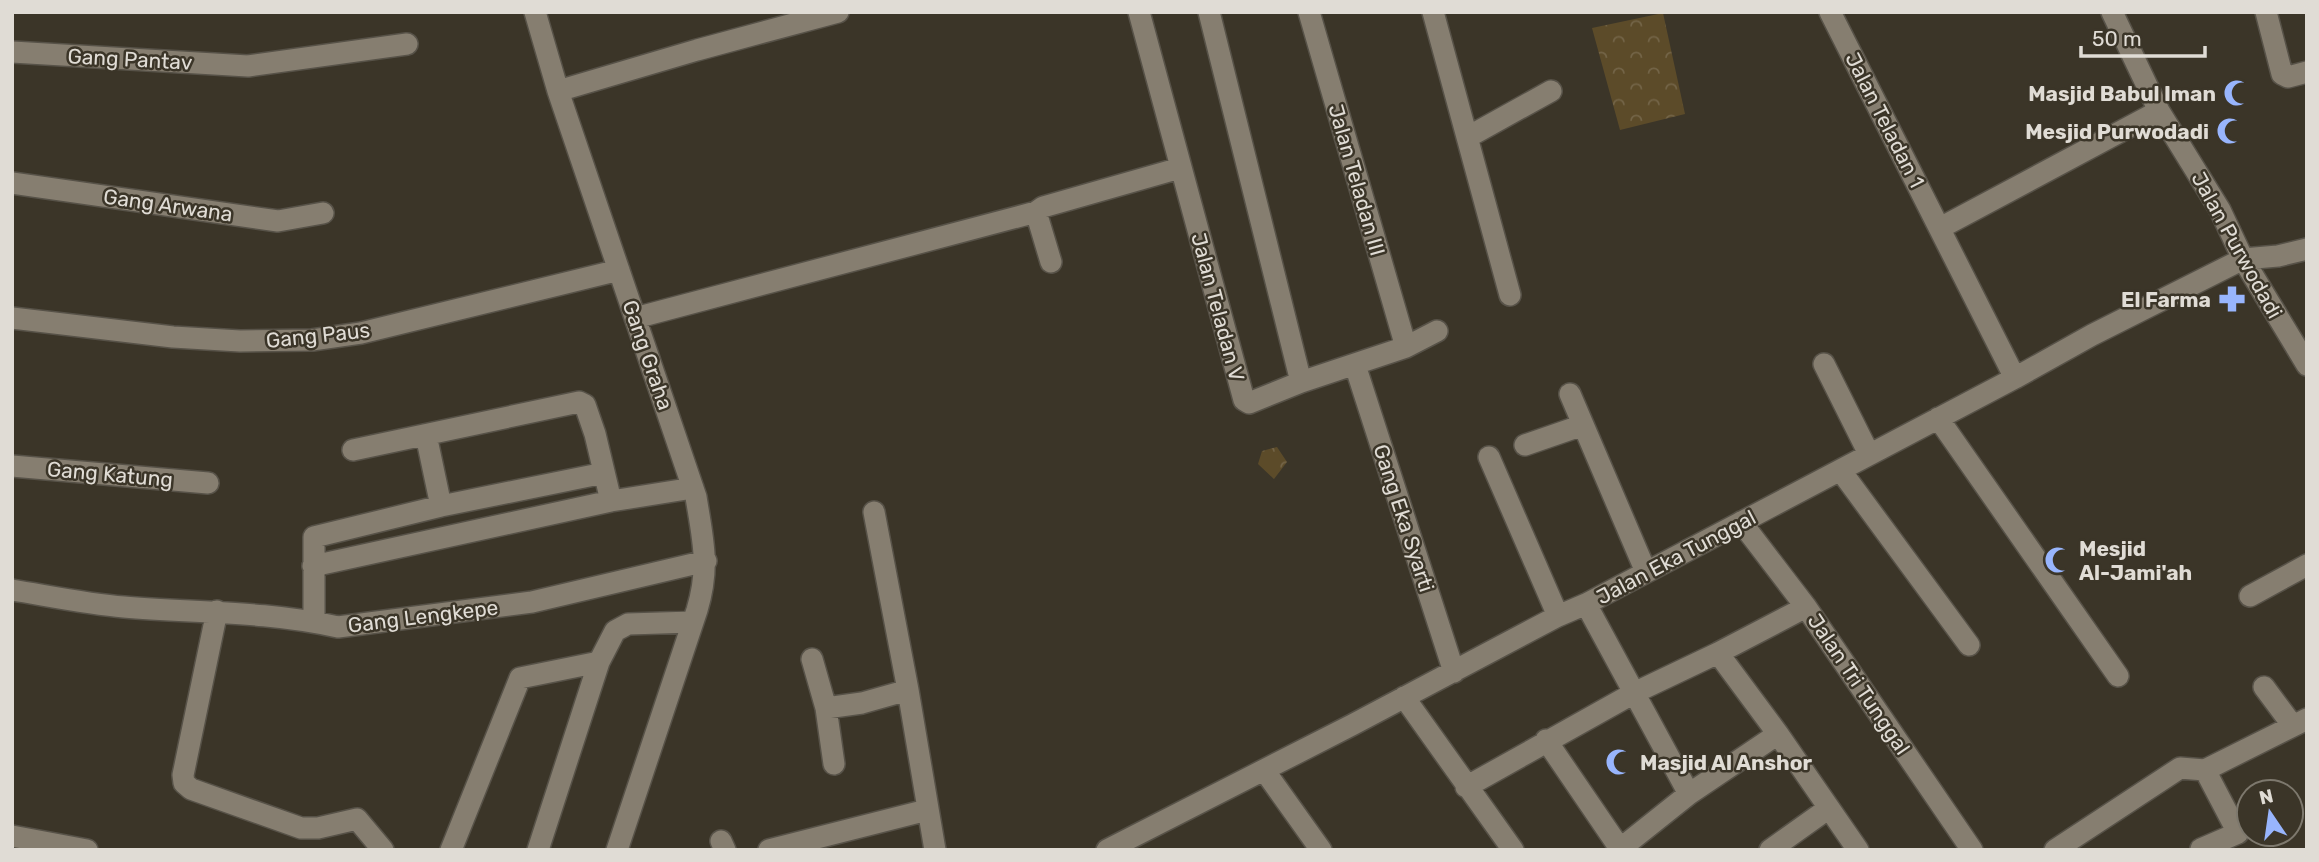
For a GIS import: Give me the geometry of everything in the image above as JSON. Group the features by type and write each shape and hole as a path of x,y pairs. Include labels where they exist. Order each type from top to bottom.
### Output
{"street":[{"name":"Gang Graha","path":"535,12 558,92 696,497 706,561 704,587 617,850"},
{"path":"558,92 697,50 838,12"},
{"name":"Jalan Teladan V","path":"1139,12 1244,400 1249,404 1301,382 1406,347 1437,331"},
{"path":"1209,12 1301,382"},
{"name":"Jalan Teladan III","path":"1310,12 1406,347"},
{"path":"1433,12 1510,295"},
{"name":"Jalan Teladan 1","path":"1830,12 2015,378"},
{"name":"Jalan Purwodadi","path":"2112,12 2159,111 2220,210 2243,259 2307,365"},
{"path":"2266,12 2282,74 2288,77 2307,72"},
{"name":"Gang Pantav","path":"12,52 248,66 407,44"},
{"path":"1468,137 1551,91"},
{"path":"1940,228 2159,111"},
{"path":"635,318 1036,212 1042,207 1180,168"},
{"name":"Gang Arwana","path":"12,183 278,221 323,213"},
{"path":"1036,212 1051,262"},
{"path":"2243,259 2278,256 2307,249"},
{"name":"Jalan Eka Tunggal","path":"1121,847 1558,616 1587,604 1841,471 2092,335 2243,259"},
{"name":"Gang Paus","path":"12,318 173,337 240,341 312,340 384,328 619,270"},
{"path":"1824,364 1869,454"},
{"name":"Gang Eka Syarti","path":"1355,366 1454,671"},
{"path":"1570,394 1646,572"},
{"path":"353,450 579,402 585,405 611,501"},
{"path":"1938,418 2118,676"},
{"path":"1525,445 1583,425"},
{"path":"426,435 441,506"},
{"path":"1489,457 1558,616"},
{"name":"Gang Katung","path":"12,466 208,483"},
{"path":"1841,471 1969,645"},
{"path":"314,622 314,537 441,506 604,473"},
{"path":"313,566 611,501 693,488"},
{"path":"874,512 935,850"},
{"name":"Jalan Tri Tunggal","path":"1741,522 1806,607 1972,850"},
{"name":"Gang Lengkepe","path":"12,590 122,607 217,611 338,627 532,602 706,561"},
{"path":"2250,596 2307,565"},
{"path":"1587,604 1689,794"},
{"path":"1466,787 1634,693 1806,607"},
{"path":"217,611 183,775 184,783 191,789 301,828 318,828 357,819 383,850"},
{"path":"538,850 599,662 615,631 628,624 693,622"},
{"path":"1718,653 1858,850"},
{"path":"813,659 826,708 834,764"},
{"path":"451,850 520,678 599,662"},
{"path":"2054,850 2180,768 2205,769 2300,723 2264,688"},
{"path":"826,708 862,703 908,690"},
{"path":"1404,697 1513,850"},
{"path":"1546,740 1620,849 1689,794 1778,734"},
{"path":"2201,849 2238,833 2205,769"},
{"path":"1264,770 1321,850"},
{"path":"1770,850 1829,808"},
{"path":"769,850 927,810"},
{"path":"12,836 87,850"}],"green space":[{"path":"1663,13 1685,114 1620,130 1592,28"},
{"path":"1277,447 1287,462 1274,479 1258,464 1262,451"}],"place":[{"name":"Masjid Babul Iman","path":"2237,93"},
{"name":"Mesjid Purwodadi","path":"2230,131"},
{"name":"El Farma","path":"2232,299"},
{"name":"Mesjid Al-Jami'ah","path":"2058,560"},
{"name":"Masjid Al Anshor","path":"1619,762"}]}
